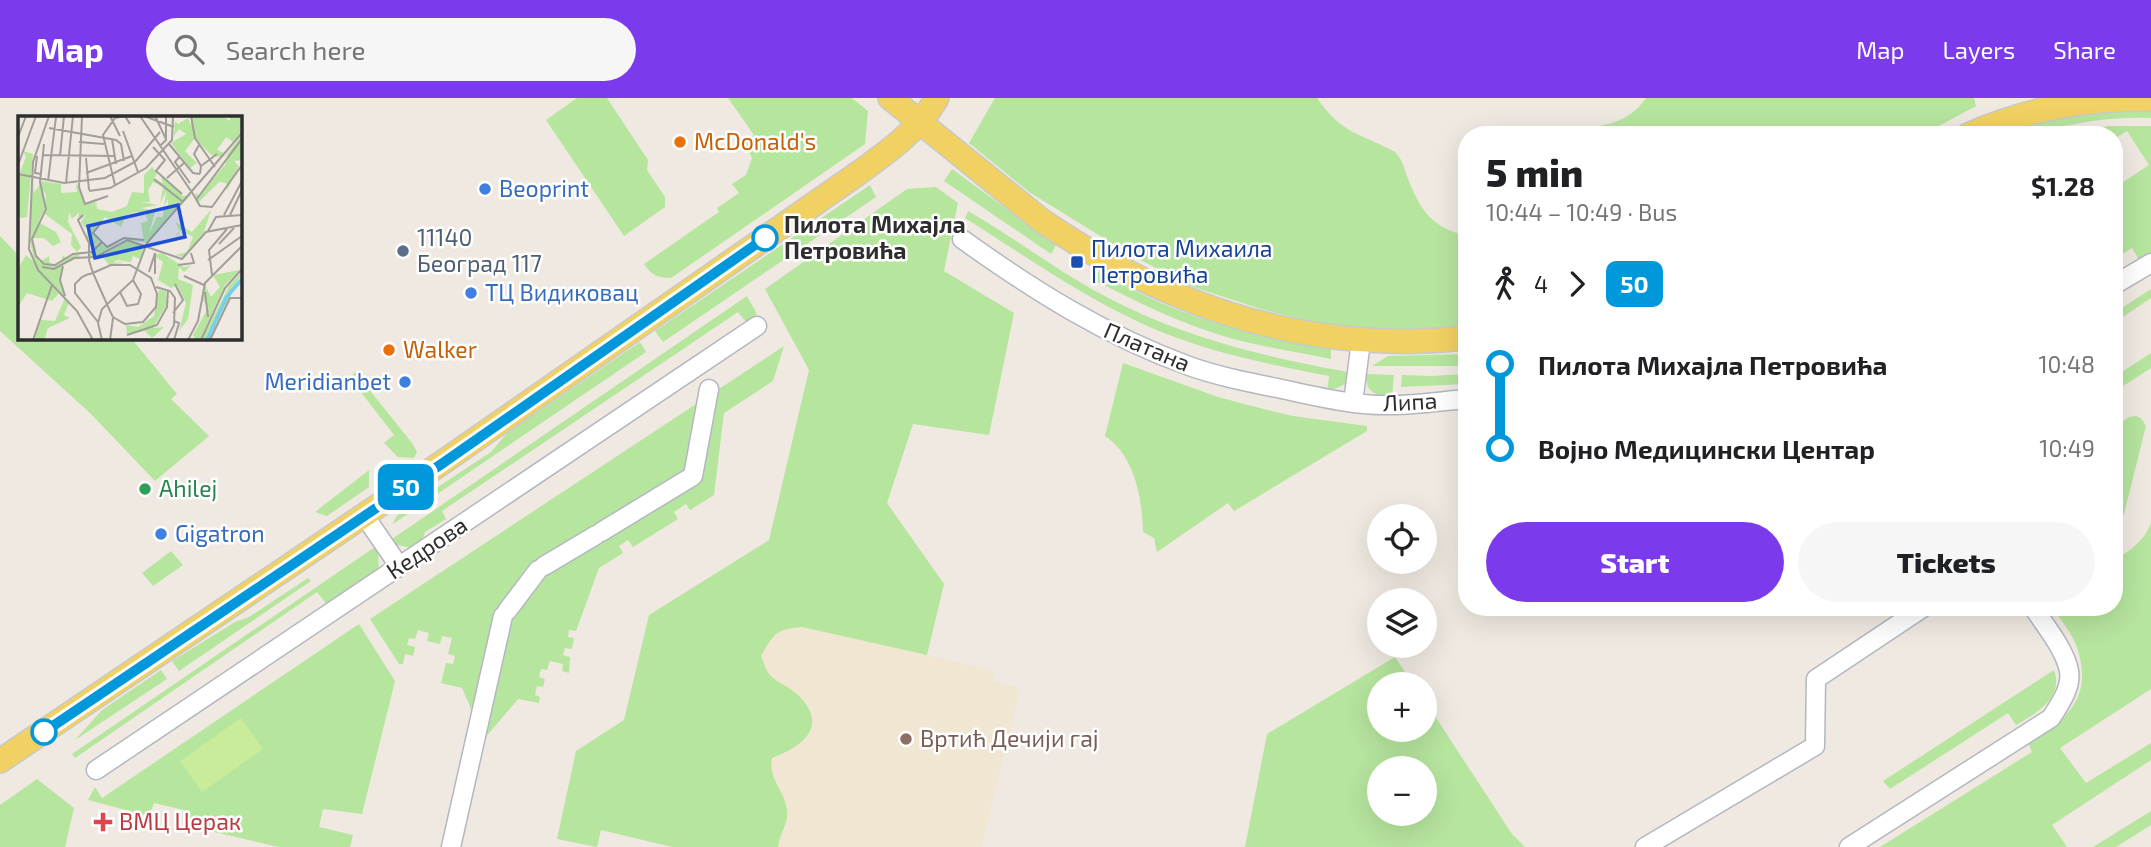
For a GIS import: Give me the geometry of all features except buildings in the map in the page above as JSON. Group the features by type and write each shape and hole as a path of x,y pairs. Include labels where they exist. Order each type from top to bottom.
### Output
{"main road":[{"path":"890,98 1058,232 1158,288 1202,306 1255,322 1335,339 1402,343 1458,339"},
{"path":"0,761 364,516 850,179 891,149 919,122 937,98"},
{"path":"1990,126 2009,118 2066,105 2151,99"}],"street":[{"name":"Платана","path":"962,239 1038,292 1099,327 1151,351 1226,377 1353,403"},
{"path":"2123,280 2151,263"},
{"name":"Кедрова","path":"96,770 757,326"},
{"path":"1353,403 1361,341"},
{"path":"451,847 505,614 541,568 693,476 709,389"},
{"name":"Липа","path":"1353,403 1392,405 1458,400"},
{"path":"364,516 399,566"},
{"path":"1645,847 1815,746 1816,679 1910,616"},
{"path":"1849,847 2051,718 2067,689 2069,672 2038,616"}],"shaded area":[{"name":"Вртић Дечији гај","path":"802,627 995,671 992,681 1020,688 982,847 778,847 787,818 781,791 770,769 772,758 787,753 792,690 778,683 768,673 761,656 772,638 783,628"}],"green space":[{"path":"577,98 607,98 648,160 647,170 665,197 665,207 624,236 546,120"},
{"path":"728,98 852,98 868,111 865,144 671,278 659,276 644,264 719,212 717,208 739,193 732,184 746,175 752,158 744,142 754,135"},
{"path":"995,98 1317,98 1343,126 1395,152 1428,215 1443,227 1458,233 1458,329 1390,330 1326,325 1264,310 1190,286 1131,255 1029,192 969,143"},
{"path":"1646,98 1974,98 1976,106 1939,126 1601,126 1615,122 1639,107"},
{"path":"2151,110 2151,118 2104,120 2065,126 2031,126 2048,120 2092,113"},
{"path":"2123,126 2151,126 2151,253 2139,260 2132,248 2123,254 2123,182 2149,165 2127,131 2123,133"},
{"path":"952,169 1056,245 1051,254 944,181"},
{"path":"870,185 876,197 663,342 655,331"},
{"path":"936,187 958,203 944,271 1014,313 989,435 913,424 887,503 944,584 927,655 802,627 786,629 776,634 761,656 766,669 774,679 798,695 812,716 812,726 802,741 772,758 772,772 787,810 787,820 778,847 672,847 601,830 597,847 557,839 576,751 624,720 649,615 769,540 809,370 765,289 907,189"},
{"path":"968,211 1090,288 1150,318 1245,350 1350,373 1348,383 1327,392 1329,376 1225,353 1137,321 1062,280 965,218"},
{"path":"0,236 18,255 18,340 133,340 177,394 171,399 209,436 155,481 91,414 0,331"},
{"path":"1094,270 1163,304 1212,322 1331,348 1331,359 1242,341 1194,326 1090,278"},
{"path":"2151,289 2151,298 2123,317 2123,307"},
{"path":"747,296 757,314 746,322 738,312 442,511 446,519 425,532 422,541 412,548 397,545 392,539"},
{"path":"640,342 646,352 393,524 403,510 491,452 507,433"},
{"path":"784,346 773,381 724,413 714,495 690,510 686,504 674,512 678,519 633,547 628,540 619,546 623,553 599,568 576,631 569,630 568,637 574,638 572,649 565,648 563,655 570,657 569,673 562,671 563,664 550,661 547,670 541,669 539,677 545,679 543,687 537,686 535,695 540,697 539,703 518,699 484,739 462,688 441,683 446,663 453,664 455,656 448,654 452,638 442,636 440,644 427,641 429,633 418,630 415,639 409,638 407,645 415,647 413,656 405,654 403,664 399,664 370,619"},
{"path":"2151,353 2151,368 2123,386 2123,371"},
{"path":"1458,354 1458,366 1372,366 1388,356"},
{"path":"1123,363 1218,397 1293,416 1367,426 1367,431 1234,511 1228,503 1157,552 1154,538 1143,532 1141,505 1130,466 1115,444 1105,436"},
{"path":"355,372 412,443 417,452 414,458 398,457 384,443 394,435 350,378"},
{"path":"1366,374 1394,375 1392,397 1373,392 1367,385"},
{"path":"1458,374 1458,384 1401,387 1402,375"},
{"path":"2129,417 2141,418 2146,426 2123,515 2123,421"},
{"path":"369,470 369,487 327,516 315,512"},
{"path":"2151,522 2151,689 2060,748 2086,783 2151,743 2151,760 2052,825 2067,847 1880,847 2032,752 2028,742 2056,724 2066,714 2080,692 2081,663 2074,640 2058,616 2123,616 2123,554 2137,544"},
{"path":"375,547 379,571 328,606 317,592 75,758 72,754"},
{"path":"171,551 183,565 153,586 142,573"},
{"path":"308,578 311,581 179,671 172,661 235,622 249,617"},
{"path":"359,624 395,681 362,814 323,809 319,827 353,835 350,847 278,847 185,825 188,811 154,803 149,816 88,800 95,787 102,798"},
{"path":"1393,658 1405,672 1370,672"},
{"path":"161,670 167,679 75,740 102,710"},
{"path":"2054,670 2055,689 2052,697 2040,710 2016,725 2008,713 1890,789 1883,781"},
{"path":"1367,674 1367,742 1437,742 1437,719 1512,834 1525,847 1245,847 1267,734"},
{"path":"241,718 263,749 202,792 180,761"},
{"path":"37,779 74,808 65,847 0,847 0,805"},
{"path":"2151,811 2151,825 2116,847 2093,847"}],"bus line":[{"name":"50","path":"44,732 443,463 765,238"}],"place":[{"name":"McDonald's","path":"680,142"},
{"name":"Beoprint","path":"485,189"},
{"name":"Пилота Михајла Петровића","path":"765,238"},
{"name":"11140 Београд 117","path":"403,251"},
{"name":"Пилота Михаила Петровића","path":"1077,262"},
{"name":"ТЦ Видиковац","path":"471,293"},
{"name":"Walker","path":"389,350"},
{"name":"Meridianbet","path":"405,382"},
{"name":"Ahilej","path":"145,489"},
{"name":"Gigatron","path":"161,534"},
{"name":"Вртић Дечији гај","path":"906,739"},
{"name":"ВМЦ Церак","path":"103,822"}]}
